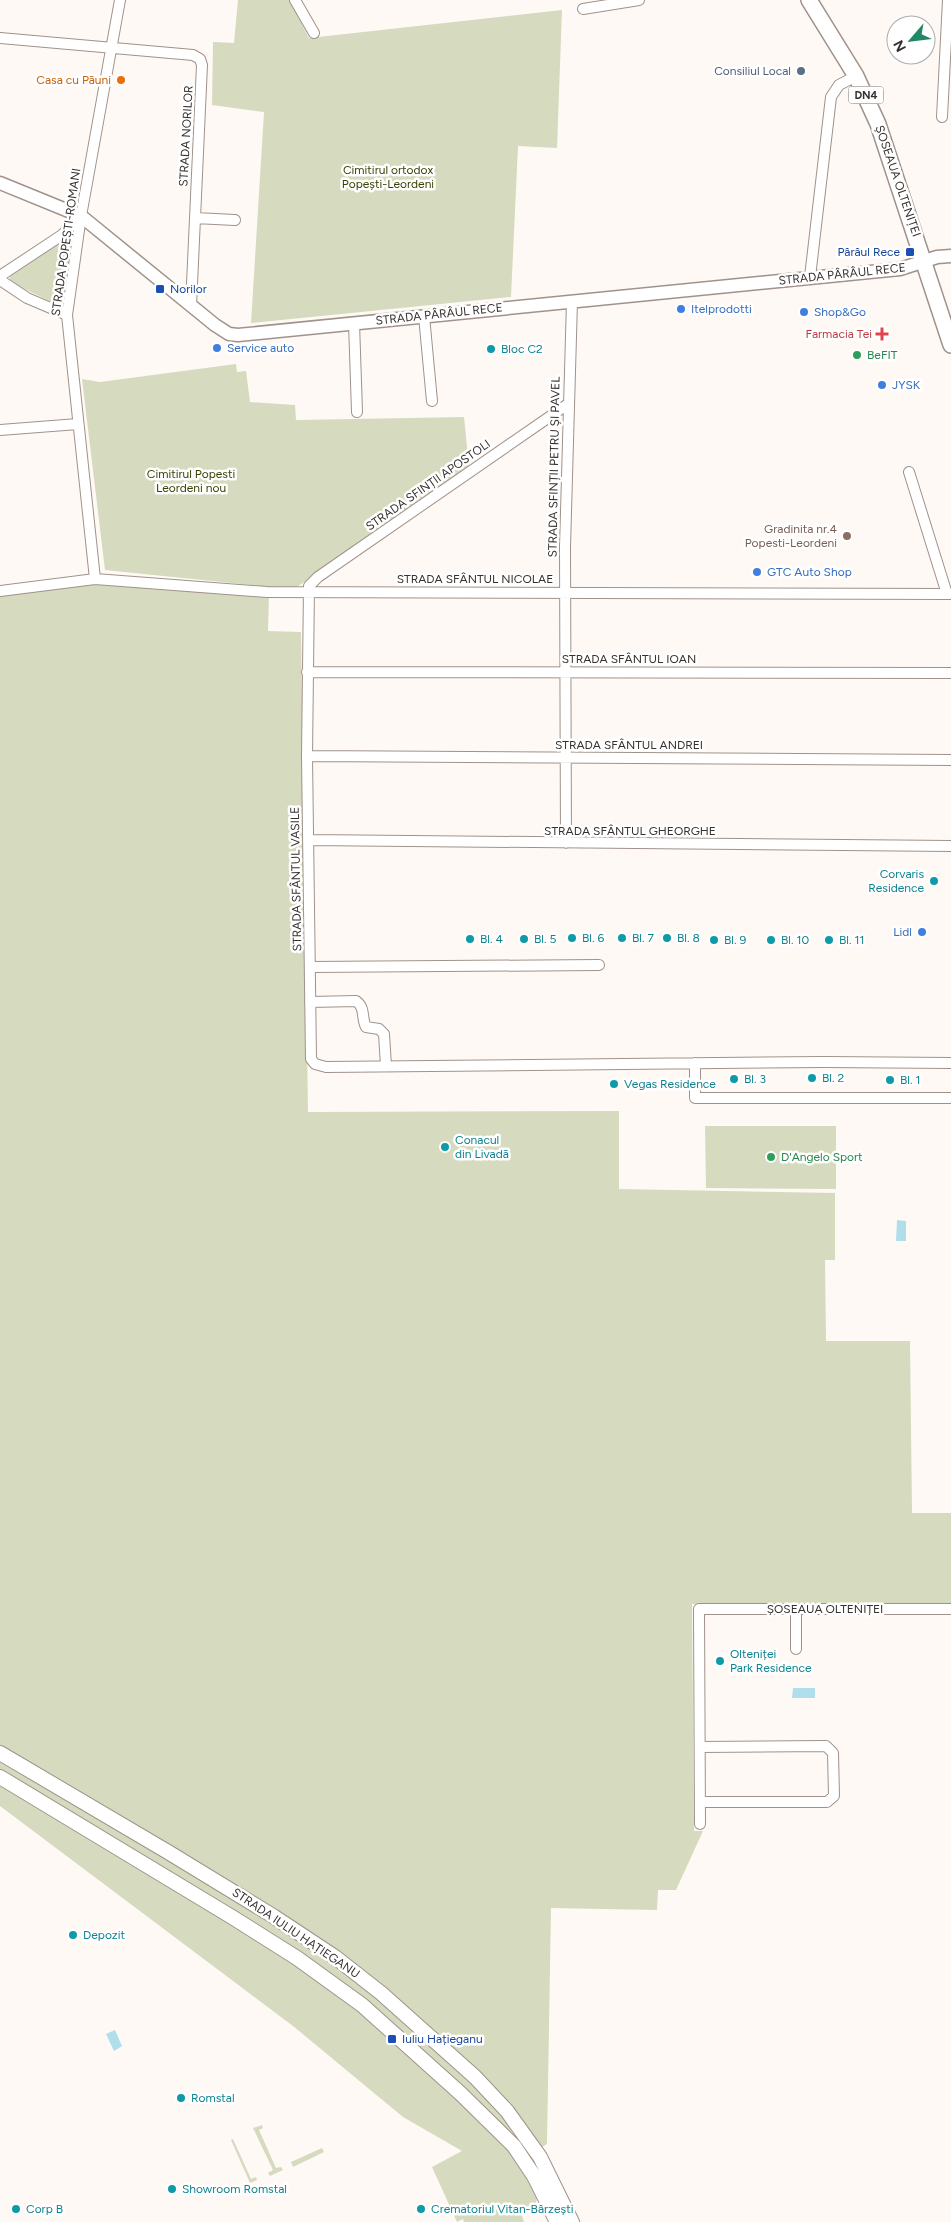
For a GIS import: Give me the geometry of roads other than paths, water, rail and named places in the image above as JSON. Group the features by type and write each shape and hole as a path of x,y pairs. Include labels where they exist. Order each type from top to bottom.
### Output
{"main road":[{"name":"ȘOSEAUA OLTENIȚEI","path":"809,0 856,76 883,136 924,261 945,309 951,345"},
{"name":"STRADA IULIU HAȚIEGANU","path":"0,1753 220,1883 335,1957 382,1993 475,2077 507,2112 534,2148 551,2176 572,2222"},
{"name":"STRADA IULIU HAȚIEGANU","path":"0,1777 218,1908 328,1980 380,2020 460,2093 522,2156 557,2222"},
{"path":"56,1811 67,1793"},
{"path":"460,2093 475,2077"}],"street":[{"name":"STRADA POPEȘTI-ROMANI","path":"95,579 67,315 81,216 120,0"},
{"path":"295,0 314,33"},
{"path":"583,9 639,0"},
{"path":"942,117 948,0"},
{"path":"0,38 111,48"},
{"name":"STRADA NORILOR","path":"111,48 193,55 200,59 202,65 191,306"},
{"path":"810,277 831,97 839,85 856,76"},
{"name":"STRADA PÂRÂUL RECE","path":"0,183 81,216 219,329 234,335 900,269 924,261 951,256"},
{"path":"67,315 21,295 0,278 62,235 81,216"},
{"path":"195,218 235,220"},
{"name":"STRADA SFINȚII PETRU ȘI PAVEL","path":"566,843 565,592 568,404 572,301"},
{"path":"424,316 432,400"},
{"path":"354,323 356,412"},
{"name":"STRADA SFINȚII APOSTOLI","path":"308,591 314,579 568,404"},
{"path":"0,430 78,424"},
{"path":"909,472 949,594"},
{"name":"STRADA SFÂNTUL NICOLAE","path":"0,591 95,579 267,592 949,594"},
{"name":"STRADA SFÂNTUL VASILE","path":"308,591 307,756 310,967 599,965"},
{"name":"STRADA SFÂNTUL IOAN","path":"307,672 951,673"},
{"name":"STRADA SFÂNTUL ANDREI","path":"307,756 951,760"},
{"name":"STRADA SFÂNTUL GHEORGHE","path":"308,840 951,846"},
{"path":"310,967 310,1054 315,1064 326,1067 951,1063"},
{"path":"310,1002 359,1003 363,1009 366,1027 380,1029 384,1034 386,1066"},
{"path":"695,1064 695,1098 951,1098"},
{"name":"ȘOSEAUA OLTENIȚEI","path":"700,1747 699,1609 951,1609"},
{"path":"796,1609 796,1649"},
{"path":"700,1802 827,1802 834,1796 833,1753 826,1746 700,1747 700,1802 700,1824"}],"water":[{"path":"897,1220 906,1221 906,1241 896,1241"},
{"path":"793,1688 815,1688 815,1698 792,1698"},
{"path":"115,2030 122,2046 114,2051 106,2034"}],"place":[{"name":"Consiliul Local","path":"801,71"},
{"name":"Casa cu Păuni","path":"121,80"},
{"name":"Pârâul Rece","path":"910,252"},
{"name":"Norilor","path":"160,289"},
{"name":"Itelprodotti","path":"681,309"},
{"name":"Shop&Go","path":"804,312"},
{"name":"Farmacia Tei","path":"882,334"},
{"name":"Service auto","path":"217,348"},
{"name":"Bloc C2","path":"491,349"},
{"name":"BeFIT","path":"857,355"},
{"name":"JYSK","path":"882,385"},
{"name":"Gradinita nr.4 Popesti-Leordeni","path":"847,536"},
{"name":"GTC Auto Shop","path":"757,572"},
{"name":"Corvaris Residence","path":"934,881"},
{"name":"Lidl","path":"922,932"},
{"name":"Bl. 6","path":"572,938"},
{"name":"Bl. 7","path":"622,938"},
{"name":"Bl. 8","path":"667,938"},
{"name":"Bl. 4","path":"470,939"},
{"name":"Bl. 5","path":"524,939"},
{"name":"Bl. 9","path":"714,940"},
{"name":"Bl. 10","path":"771,940"},
{"name":"Bl. 11","path":"829,940"},
{"name":"Bl. 2","path":"812,1078"},
{"name":"Bl. 3","path":"734,1079"},
{"name":"Bl. 1","path":"890,1080"},
{"name":"Vegas Residence","path":"614,1084"},
{"name":"Conacul din Livadă","path":"445,1147"},
{"name":"D'Angelo Sport","path":"771,1157"},
{"name":"Olteniței Park Residence","path":"720,1661"},
{"name":"Depozit","path":"73,1935"},
{"name":"Iuliu Hațieganu","path":"392,2039"},
{"name":"Romstal","path":"181,2098"},
{"name":"Showroom Romstal","path":"172,2189"},
{"name":"Corp B","path":"16,2209"},
{"name":"Crematoriul Vitan-Bârzești","path":"421,2209"}],"park label":[{"name":"Cimitirul ortodox Popești-Leordeni","path":"388,177"},
{"name":"Cimitirul Popesti Leordeni nou","path":"191,481"}]}
